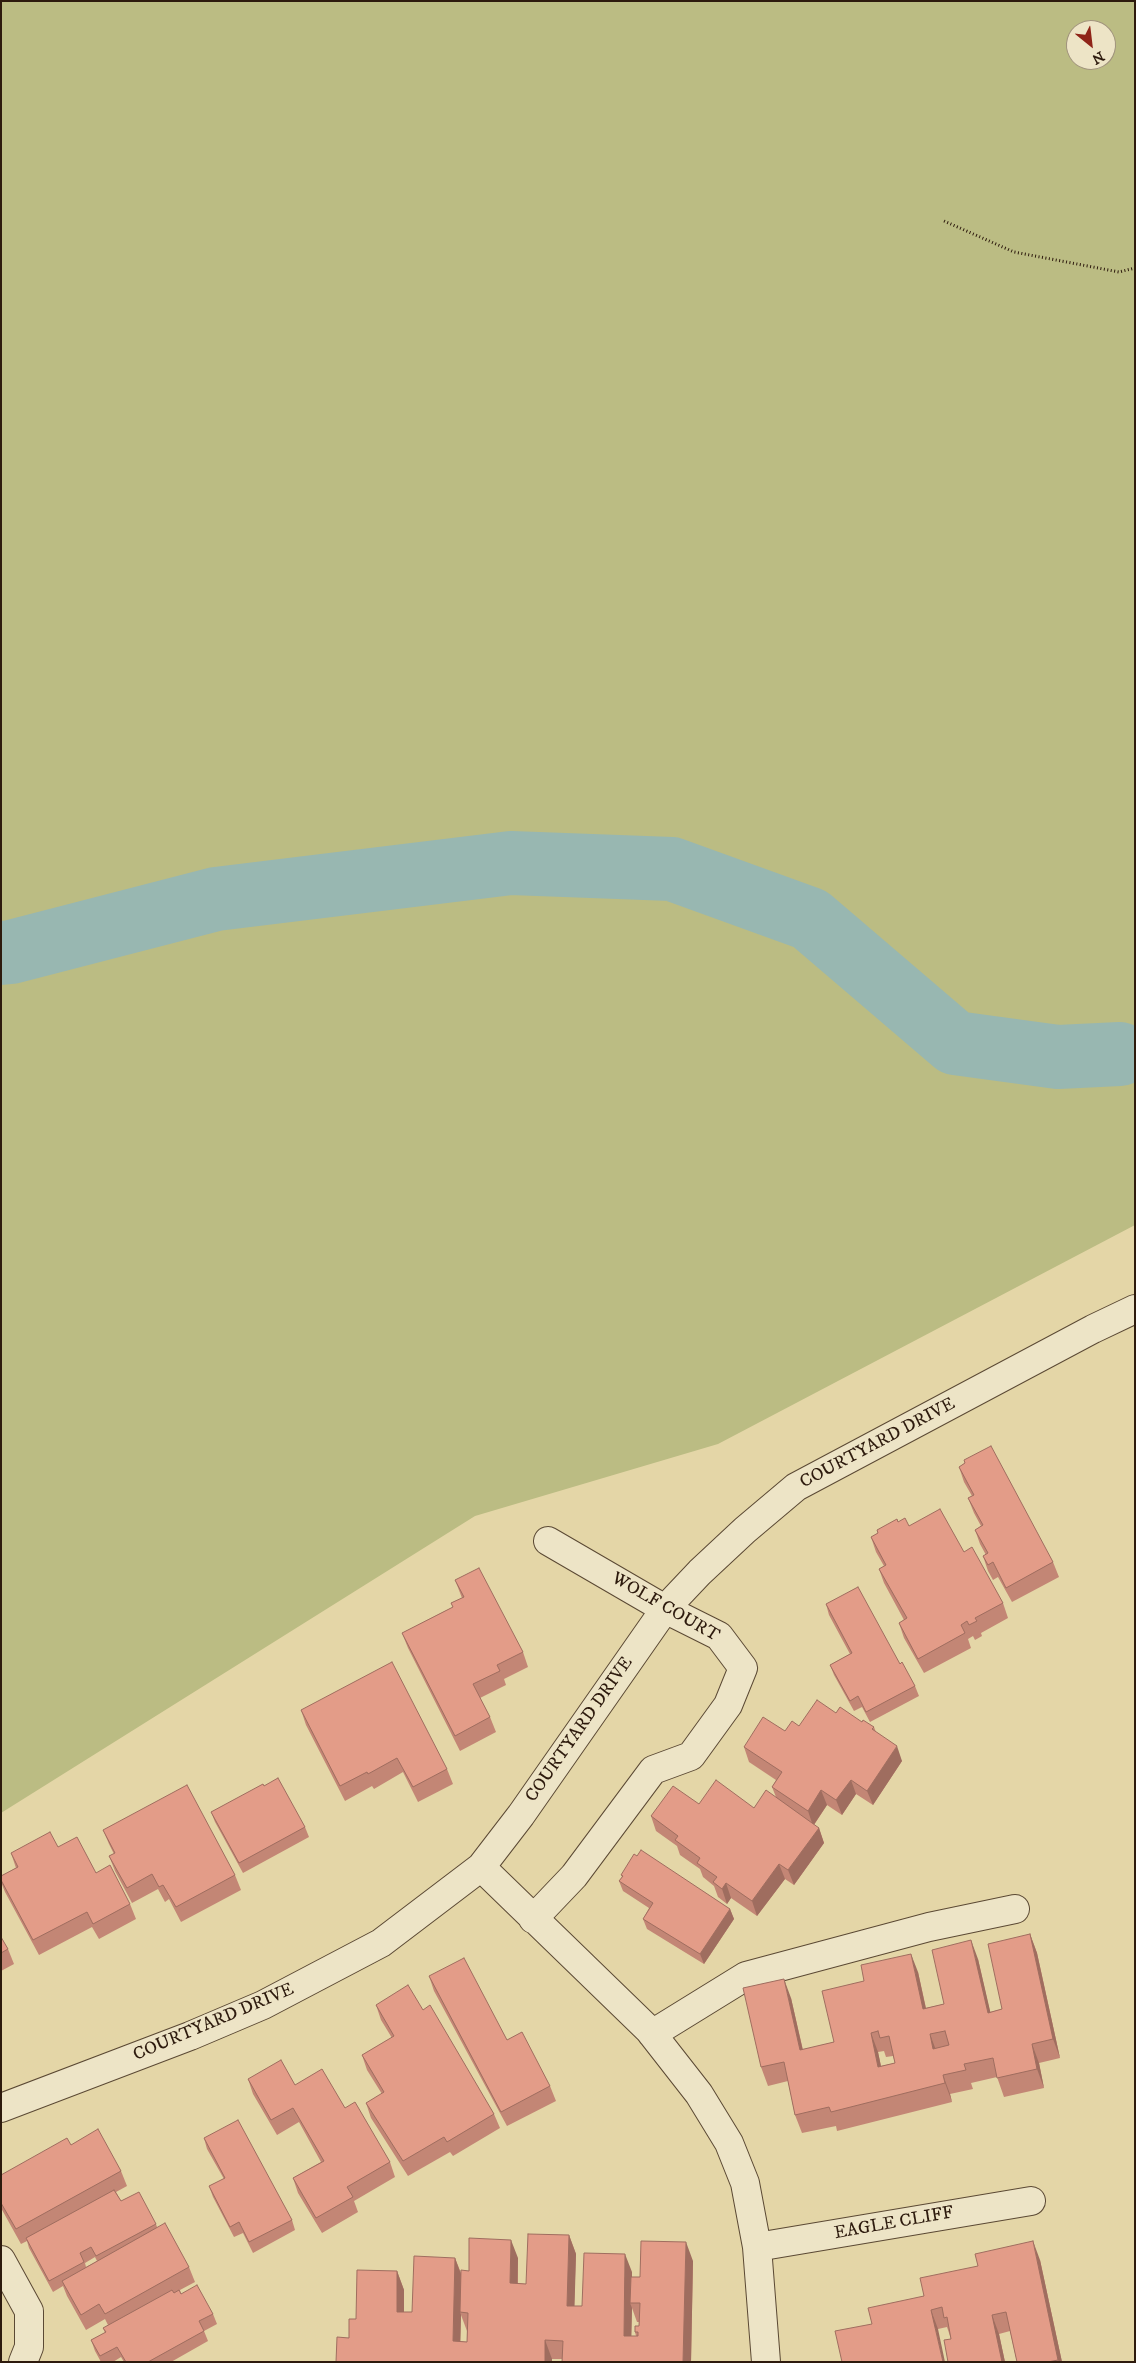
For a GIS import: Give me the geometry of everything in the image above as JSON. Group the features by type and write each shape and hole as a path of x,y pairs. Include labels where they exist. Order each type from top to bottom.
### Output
{"street":[{"name":"COURTYARD DRIVE","path":"1,2108 190,2036 263,2005 381,1943 481,1868 521,1815 665,1609 706,1566 796,1487 1093,1329 1135,1309"},
{"name":"WOLF COURT","path":"534,1919 574,1876 653,1770 691,1756 728,1705 743,1668 719,1636 665,1609 548,1541"},
{"path":"481,1868 652,2034 699,2094 729,2143 745,2183 757,2247 766,2362"},
{"path":"652,2034 746,1976 929,1927 1015,1909"},
{"name":"EAGLE CLIFF","path":"757,2247 1031,2200"},
{"path":"1,2260 29,2311 29,2347 23,2362"}],"path":[{"path":"944,221 1014,252 1119,272 1135,268"}],"green space":[{"path":"1,1 1135,1 1135,1225 718,1444 475,1516 1,1813"}],"building":[{"path":"991,1446 1053,1562 1006,1588 993,1562 988,1565 983,1556 988,1553 975,1530 983,1525 968,1498 974,1495 959,1467 965,1463 964,1460"},
{"path":"940,1509 964,1552 972,1547 1003,1603 975,1618 977,1621 969,1625 967,1621 961,1625 965,1633 918,1659 899,1623 907,1618 879,1569 886,1565 871,1537 878,1533 877,1530 897,1519 898,1522 905,1518 909,1526"},
{"path":"479,1568 523,1652 497,1665 500,1671 473,1684 490,1717 455,1736 402,1633 453,1607 451,1603 464,1597 455,1580"},
{"path":"858,1587 900,1664 902,1662 915,1686 866,1712 858,1696 850,1701 830,1665 852,1653 826,1604"},
{"path":"392,1662 447,1769 413,1787 397,1758 368,1774 367,1772 340,1786 301,1710"},
{"path":"817,1700 836,1713 840,1707 862,1722 863,1720 874,1727 872,1729 897,1746 867,1791 851,1780 836,1800 821,1790 808,1811 772,1787 782,1772 744,1747 763,1717 785,1731 792,1721 799,1726"},
{"path":"278,1778 305,1827 239,1863 211,1812"},
{"path":"716,1780 754,1808 766,1790 819,1828 788,1870 779,1864 752,1901 726,1883 722,1889 713,1882 717,1877 697,1863 700,1858 675,1840 678,1836 651,1816 673,1786 699,1804"},
{"path":"187,1785 235,1875 176,1907 163,1885 159,1887 152,1874 127,1888 109,1856 115,1853 103,1830"},
{"path":"50,1832 58,1847 77,1837 96,1873 110,1865 130,1904 93,1924 87,1912 33,1940 1,1880 1,1876 18,1867 11,1853"},
{"path":"641,1850 730,1909 700,1954 643,1919 653,1903 619,1881 634,1854 637,1856"},
{"path":"1030,1934 1053,2039 1032,2044 1037,2069 997,2078 993,2058 964,2064 966,2070 943,2075 945,2083 831,2112 829,2107 795,2115 784,2062 761,2067 743,1988 784,1979 800,2050 834,2042 822,1991 864,1981 861,1965 911,1954 923,2009 944,2004 932,1950 971,1940 988,2013 1002,2009 988,1944","holes":["878,2031 880,2038 889,2036 895,2063 878,2067 871,2033","945,2031 949,2045 933,2049 930,2034"]},
{"path":"1,1937 8,1949 1,1953"},
{"path":"464,1958 507,2040 522,2032 550,2086 501,2112 429,1976"},
{"path":"408,1985 423,2010 430,2005 494,2114 447,2142 444,2137 403,2161 366,2103 384,2092 362,2055 394,2036 376,2005"},
{"path":"281,2060 295,2085 322,2069 345,2108 355,2102 390,2162 347,2187 353,2197 316,2218 293,2178 324,2161 293,2108 271,2120 248,2079"},
{"path":"238,2120 292,2220 249,2242 239,2222 230,2227 209,2186 225,2178 204,2138"},
{"path":"98,2129 121,2171 16,2229 1,2203 1,2175 67,2138 71,2145"},
{"path":"114,2190 121,2201 139,2192 156,2224 96,2256 91,2247 80,2253 84,2262 49,2281 26,2238"},
{"path":"165,2223 189,2267 105,2314 99,2304 81,2315 62,2281"},
{"path":"528,2234 569,2235 567,2306 582,2306 584,2253 625,2254 624,2336 638,2336 638,2332 635,2332 635,2326 639,2326 640,2303 630,2303 631,2277 640,2277 641,2241 686,2242 683,2362 562,2362 563,2341 545,2340 545,2362 336,2362 337,2337 349,2338 349,2319 356,2319 357,2270 397,2271 397,2312 412,2312 414,2256 455,2258 453,2341 467,2342 468,2313 460,2312 461,2270 469,2271 469,2238 511,2240 510,2283 526,2284"},
{"path":"1033,2241 1058,2360 1048,2362 1017,2362 1006,2312 992,2315 1002,2362 948,2362 944,2340 951,2339 947,2317 944,2318 942,2307 931,2310 943,2362 842,2362 835,2331 872,2324 868,2308 924,2296 920,2278 978,2266 975,2254"},
{"path":"197,2285 213,2314 199,2321 204,2331 148,2362 126,2362 117,2347 100,2356 91,2340 106,2332 103,2328 172,2290 174,2293 179,2290 181,2294"}],"waterway":[{"path":"1,953 216,899 511,863 672,869 810,919 955,1043 1058,1057 1120,1054"}]}
